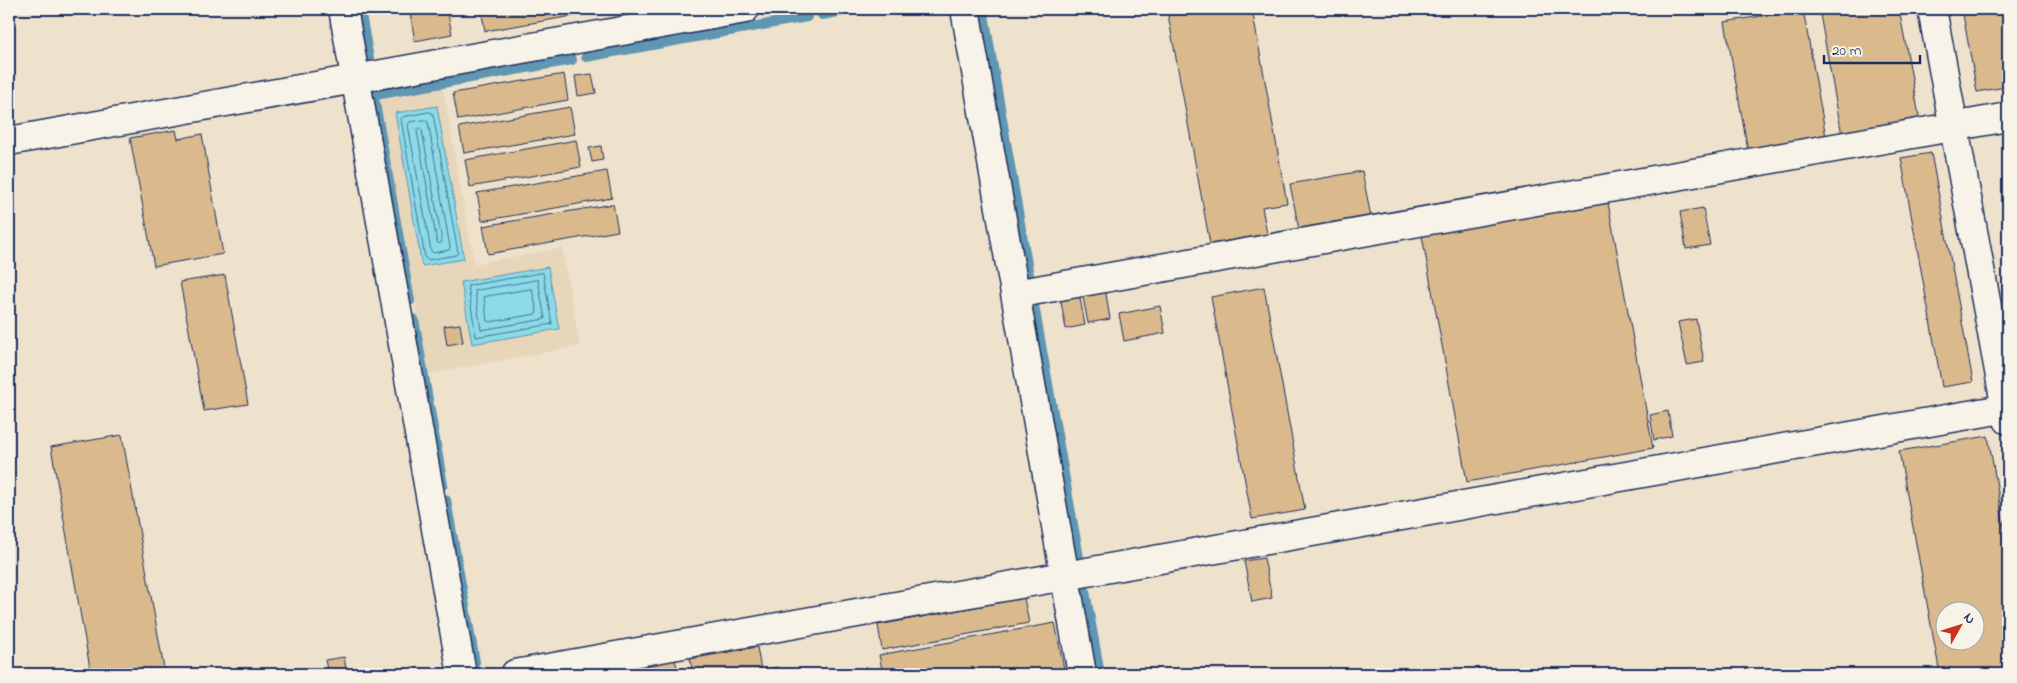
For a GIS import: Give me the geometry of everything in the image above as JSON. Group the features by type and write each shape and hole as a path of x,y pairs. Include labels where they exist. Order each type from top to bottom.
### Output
{"street":[{"path":"343,9 462,674"},
{"path":"9,141 745,9"},
{"path":"966,9 1082,674"},
{"path":"515,674 1064,575 2008,412 1932,9"},
{"path":"1015,294 2008,117"}],"shaded area":[{"path":"443,87 474,264 562,248 580,346 428,374 379,99"}],"water":[{"path":"437,106 464,259 422,266 395,113"},
{"path":"548,267 559,329 472,344 461,282"}],"building":[{"path":"403,9 447,9 452,34 415,41 410,13 404,15"},
{"path":"481,9 602,9 602,11 485,31"},
{"path":"1167,9 1252,9 1287,203 1262,207 1267,234 1210,244"},
{"path":"1803,9 1826,137 1748,151 1725,22"},
{"path":"1819,9 1899,9 1920,121 1842,135"},
{"path":"1962,9 2008,9 2008,101 2005,87 1977,92"},
{"path":"564,74 568,100 458,120 453,93"},
{"path":"592,74 596,93 578,96 575,76"},
{"path":"570,107 575,134 464,153 459,127"},
{"path":"176,130 178,139 202,134 223,254 154,266 130,138"},
{"path":"576,140 581,167 470,187 465,160"},
{"path":"601,146 603,160 592,162 589,148"},
{"path":"1931,153 1973,382 1942,387 1901,158"},
{"path":"607,171 612,198 482,221 477,193"},
{"path":"1362,171 1371,217 1299,230 1290,184"},
{"path":"1608,203 1653,448 1467,482 1422,236"},
{"path":"613,204 618,231 488,254 483,226"},
{"path":"1703,208 1710,245 1686,249 1680,212"},
{"path":"225,275 248,404 204,411 180,282"},
{"path":"1264,287 1305,510 1252,519 1211,297"},
{"path":"1105,288 1110,319 1088,323 1082,292"},
{"path":"1079,293 1085,325 1066,329 1060,297"},
{"path":"1160,306 1165,333 1124,341 1119,314"},
{"path":"1696,319 1704,362 1687,365 1678,322"},
{"path":"460,324 463,342 447,345 444,326"},
{"path":"1668,411 1672,436 1654,440 1650,415"},
{"path":"122,435 165,674 91,674 51,447"},
{"path":"1988,436 2008,549 2008,674 1940,674 1936,650 1984,650 1984,600 1934,600 1934,641 1899,451"},
{"path":"1264,558 1272,598 1252,602 1244,561"},
{"path":"1024,598 1029,623 882,650 878,625"},
{"path":"1055,623 1065,674 883,674 879,655"},
{"path":"757,647 761,670 778,667 780,674 693,674 690,659"},
{"path":"344,657 347,674 328,674 325,660"},
{"path":"675,660 678,671 685,669 686,674 629,674 628,669"}],"waterway":[{"path":"360,9 369,59"},
{"path":"822,15 855,9"},
{"path":"983,9 1030,281"},
{"path":"586,57 807,17"},
{"path":"375,92 375,95 572,60"},
{"path":"375,95 410,301"},
{"path":"1033,300 1079,558"},
{"path":"414,319 443,485"},
{"path":"446,500 475,662"},
{"path":"1084,586 1100,674"}]}
